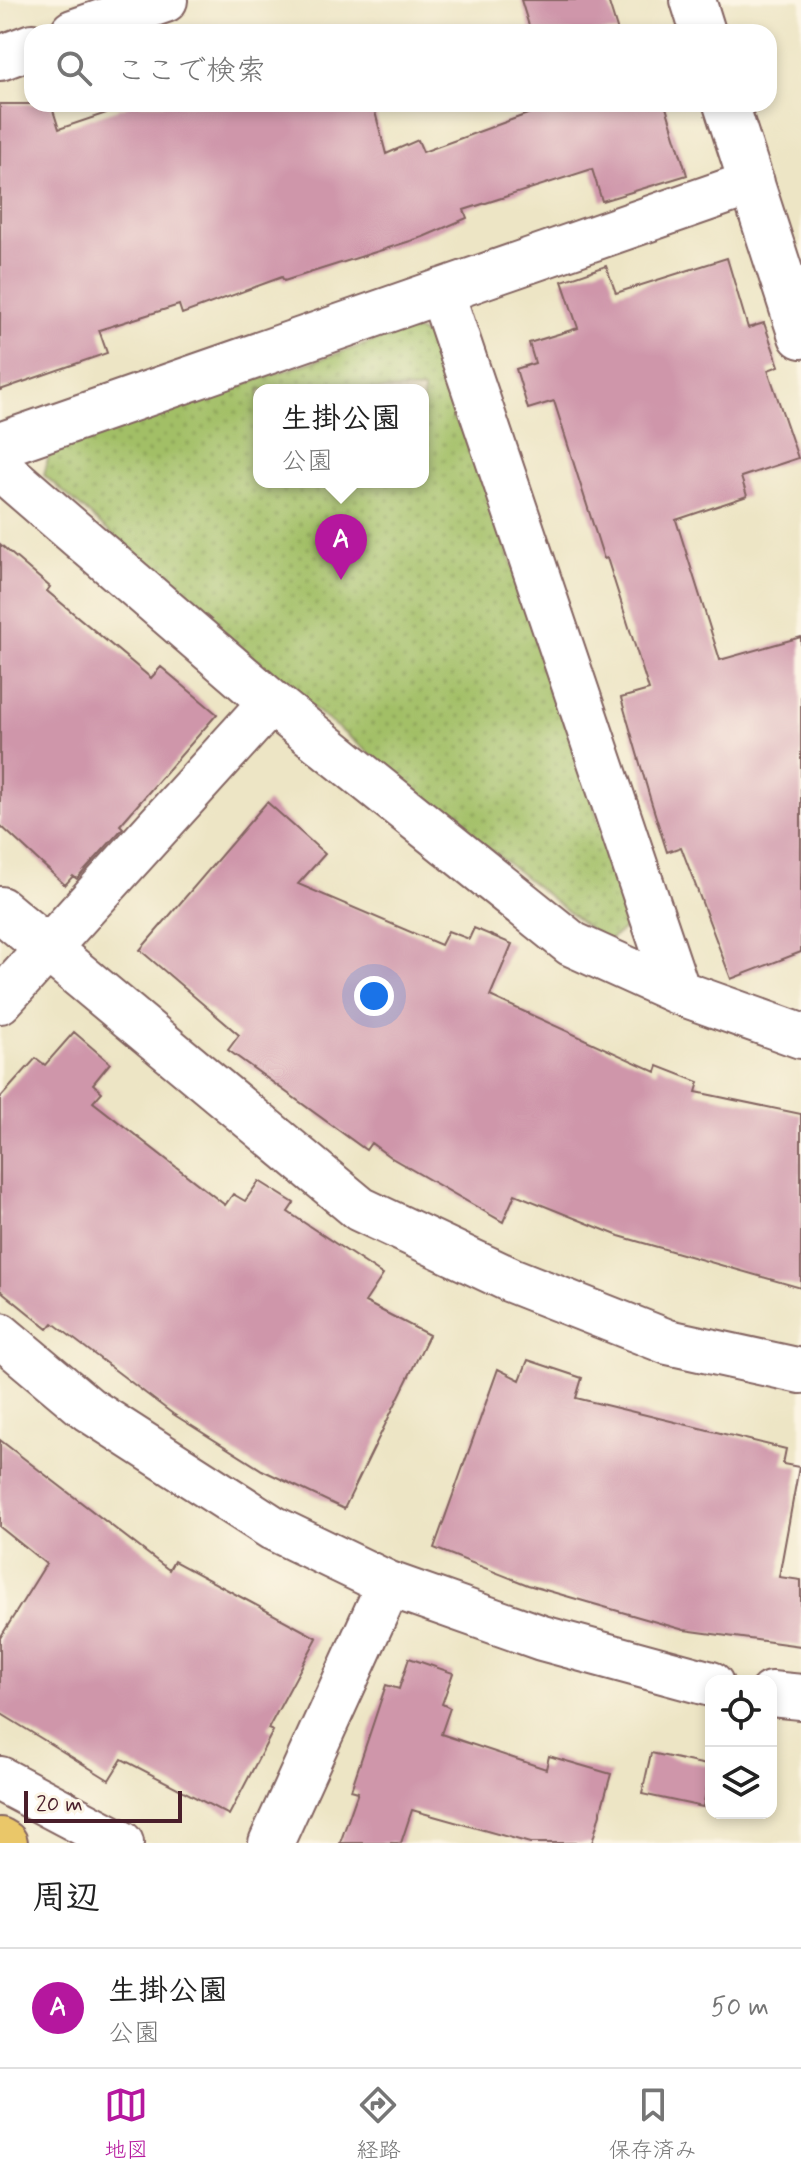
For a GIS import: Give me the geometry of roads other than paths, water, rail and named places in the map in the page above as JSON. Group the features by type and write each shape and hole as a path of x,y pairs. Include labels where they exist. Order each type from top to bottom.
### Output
{"main road":[{"path":"0,1840 5,1843"}],"street":[{"path":"96,24 165,0"},
{"path":"693,0 700,24"},
{"path":"0,58 24,49"},
{"path":"729,112 801,336"},
{"path":"0,445 752,183"},
{"path":"441,291 678,992"},
{"path":"0,468 271,702 572,944 678,992 801,1036"},
{"path":"0,1001 271,702"},
{"path":"0,909 360,1209 511,1280 668,1342 801,1371"},
{"path":"0,1335 88,1409 260,1520 389,1584 542,1638 705,1682"},
{"path":"271,1843 389,1584"},
{"path":"777,1695 801,1697"},
{"path":"16,1843 17,1789 121,1843"}],"place":[{"name":"生掛公園","path":"341,580"}]}
